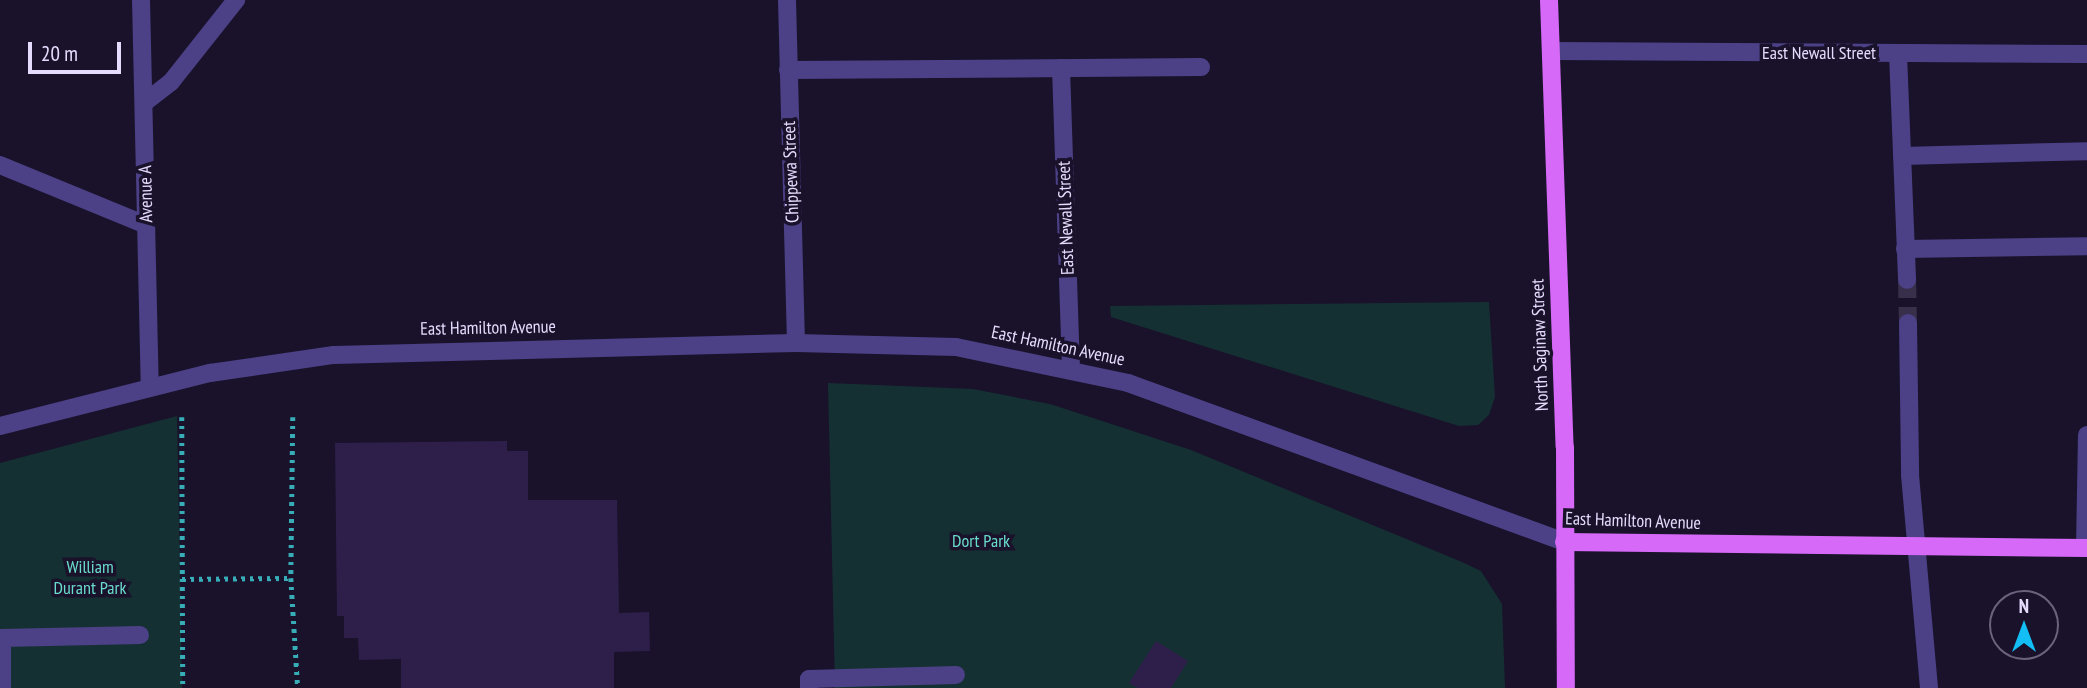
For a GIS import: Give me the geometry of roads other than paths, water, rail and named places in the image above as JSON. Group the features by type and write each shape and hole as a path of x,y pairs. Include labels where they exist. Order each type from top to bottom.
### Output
{"main road":[{"name":"North Saginaw Street","path":"1549,0 1566,688"},
{"name":"East Hamilton Avenue","path":"1564,542 2086,548"}],"street":[{"name":"Avenue A","path":"141,0 150,388"},
{"path":"144,103 171,82 236,0"},
{"name":"Chippewa Street","path":"787,0 796,343"},
{"name":"East Newall Street","path":"1551,51 2087,54"},
{"path":"1898,54 1907,280"},
{"path":"788,71 1201,67"},
{"name":"East Newall Street","path":"1061,68 1071,367"},
{"path":"1902,156 2087,151"},
{"path":"0,165 146,225"},
{"path":"1905,249 2087,246"},
{"path":"1909,323 1910,475 1919,547 1929,688"},
{"name":"East Hamilton Avenue","path":"0,426 150,388 270,362 334,355 796,343 956,347 1071,367 1200,406 1500,523 1564,542"},
{"path":"2086,548 2087,435"},
{"path":"2,688 2,638 140,635"},
{"path":"809,688 809,679 956,675"}],"tunnel":[{"path":"1907,280 1908,323"}],"park label":[{"name":"Dort Park","path":"981,541"},
{"name":"William Durant Park","path":"90,578"}]}
